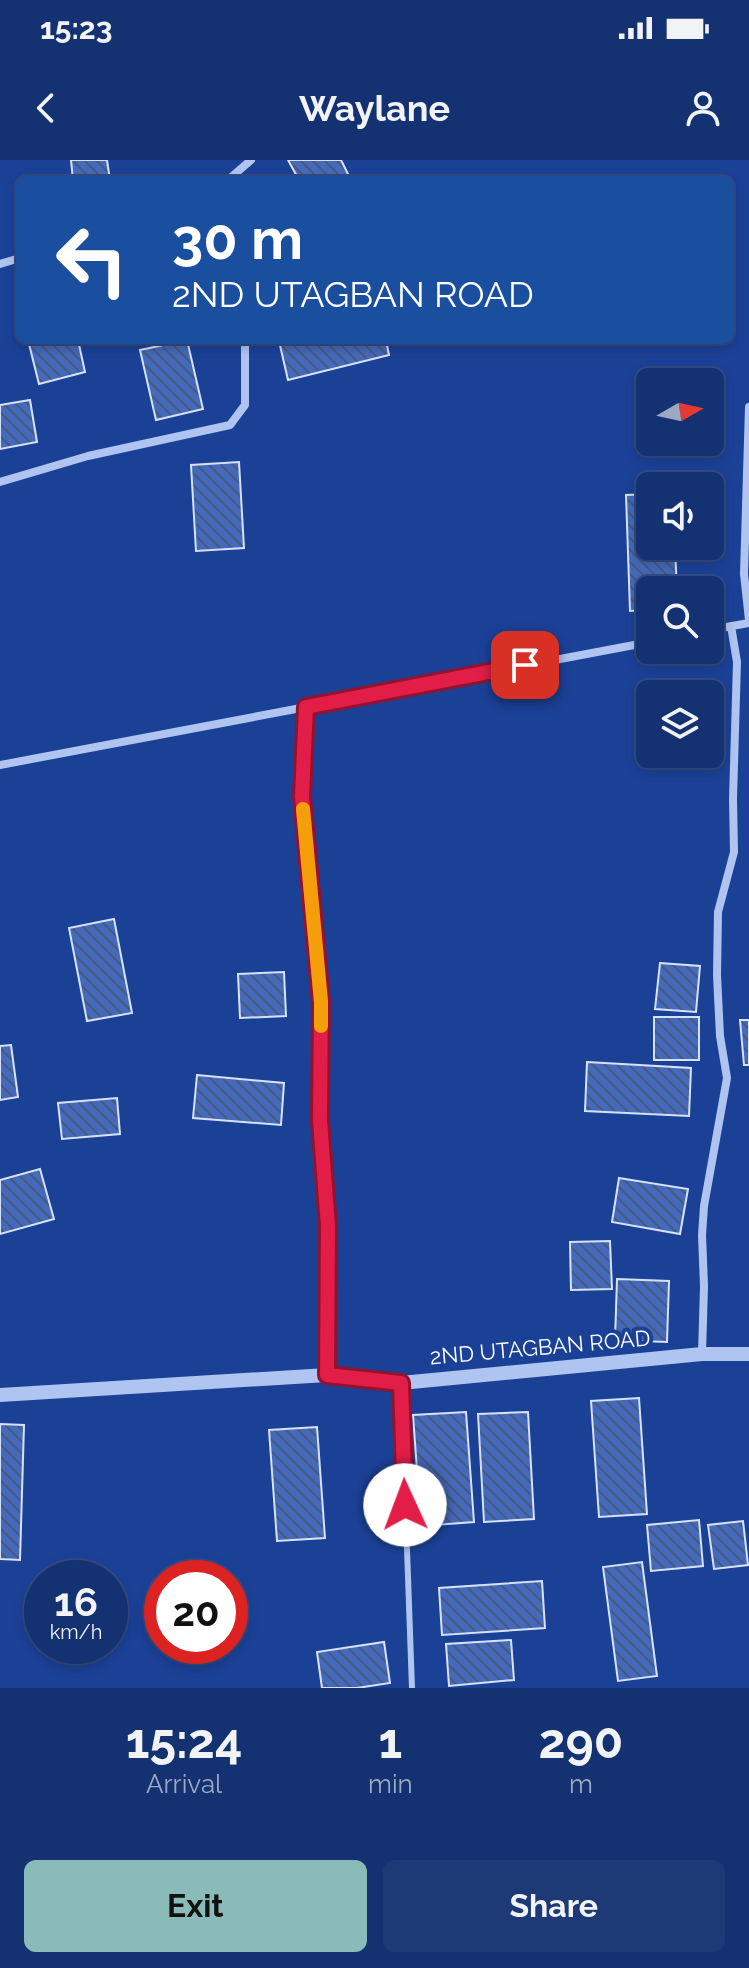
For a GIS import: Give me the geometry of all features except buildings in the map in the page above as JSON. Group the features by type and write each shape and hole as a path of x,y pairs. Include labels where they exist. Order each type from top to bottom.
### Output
{"street":[{"path":"233,176 251,160"},
{"path":"0,482 88,456 230,425 245,405 245,344"},
{"path":"724,627 749,621 744,574 749,407"},
{"path":"702,1354 704,1206 727,1078 720,1036 717,975 718,912 734,852 737,662 731,626"},
{"path":"0,765 636,645"},
{"path":"306,707 302,796 321,1002 320,1120 328,1226 327,1375"},
{"name":"2ND UTAGBAN ROAD","path":"0,1395 327,1375 401,1383 702,1354 749,1354"}],"lane":[{"path":"401,1383 412,1688"}],"slow traffic":[{"path":"303,809 321,1026"}],"route":[{"path":"405,1505 401,1383 327,1375 328,1226 320,1120 321,1002 302,796 306,707 525,665"}]}
